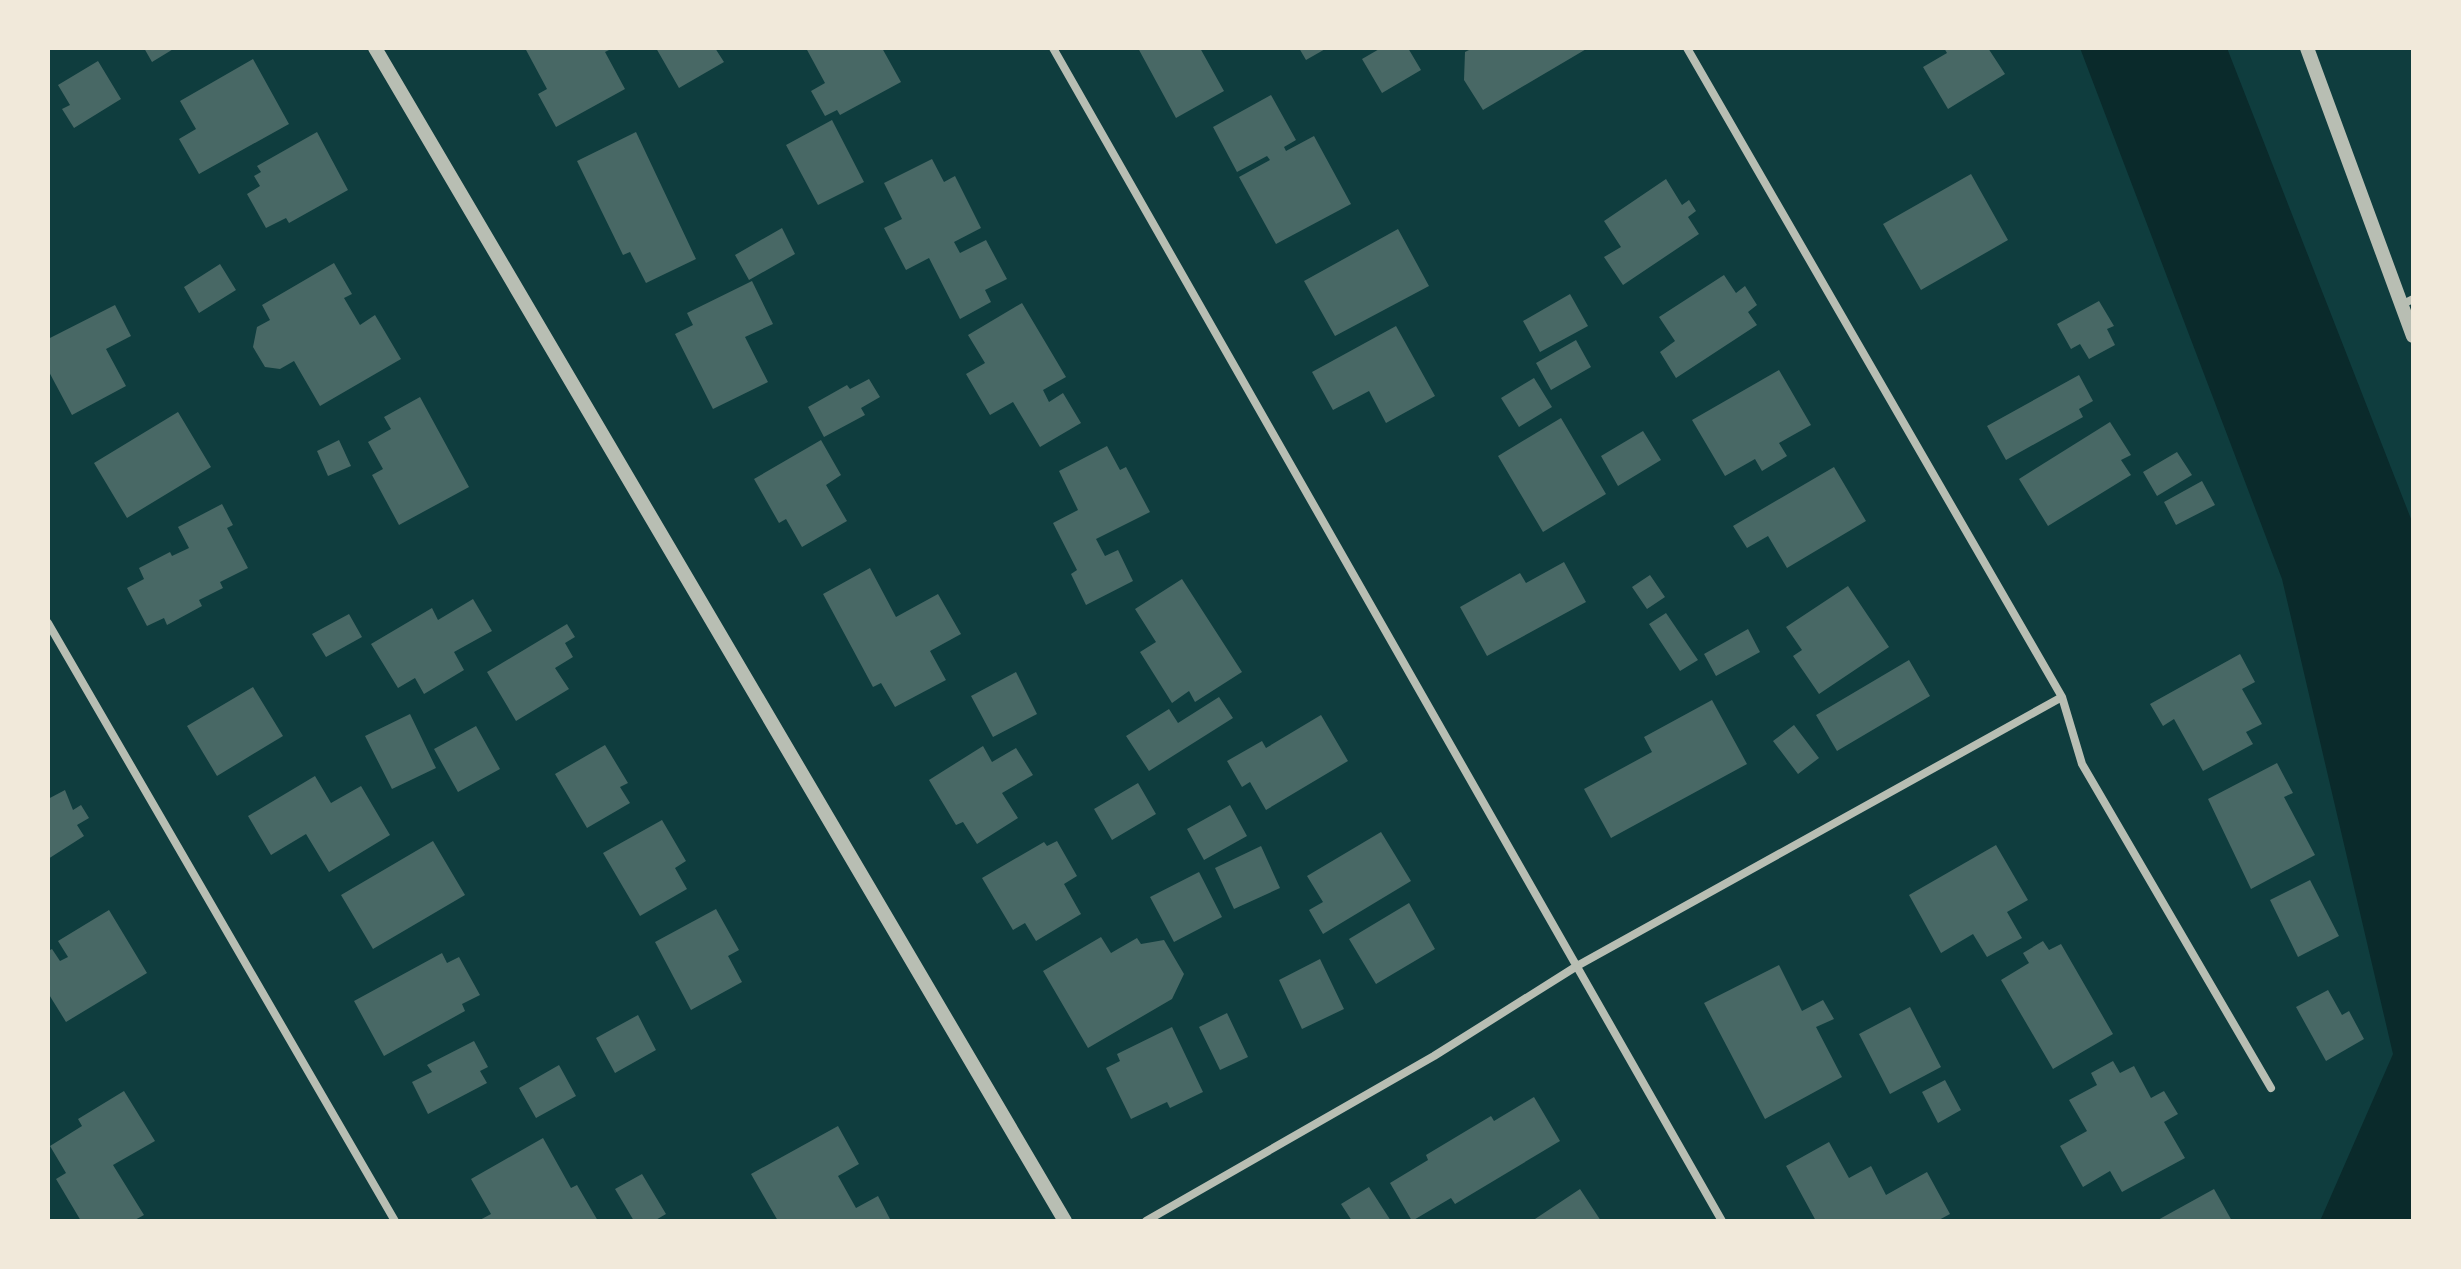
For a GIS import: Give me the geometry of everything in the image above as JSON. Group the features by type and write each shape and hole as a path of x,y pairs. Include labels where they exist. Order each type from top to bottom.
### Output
{"street":[{"path":"375,48 1065,1221"},
{"path":"1053,48 1722,1221"},
{"path":"1687,48 2062,697 2082,764 2271,1088"},
{"path":"2307,48 2407,302 2413,336"},
{"path":"48,623 395,1221"},
{"path":"1146,1221 1434,1056 1577,966 2062,697"}],"water":[{"path":"2080,48 2227,48 2413,524 2413,1221 2320,1221 2393,1054 2282,579"}],"building":[{"path":"144,48 175,48 152,62"},
{"path":"525,48 613,48 605,52 625,89 556,127 538,94 547,89"},
{"path":"656,48 715,48 724,62 679,88"},
{"path":"806,48 882,48 901,82 840,115 837,110 825,116 811,91 825,83"},
{"path":"1138,48 1200,48 1224,91 1176,118"},
{"path":"1299,48 1327,48 1306,60"},
{"path":"1381,48 1408,48 1421,70 1382,93 1362,59"},
{"path":"1473,48 1588,48 1483,110 1464,80 1465,52"},
{"path":"1944,48 1988,48 2005,74 1948,109 1923,67 1947,53"},
{"path":"253,59 289,124 199,174 179,139 196,129 180,101"},
{"path":"98,61 121,99 74,128 62,109 70,105 58,85"},
{"path":"1271,95 1296,140 1284,147 1286,151 1314,136 1351,204 1276,244 1239,177 1270,160 1267,156 1237,172 1213,127"},
{"path":"832,120 864,182 818,205 786,145"},
{"path":"317,132 348,190 289,223 286,218 266,228 247,194 260,186 254,176 261,172 257,166"},
{"path":"636,132 696,259 646,283 630,252 623,255 577,161"},
{"path":"932,159 944,182 955,176 981,228 954,242 960,253 986,240 1007,279 985,290 991,302 960,319 929,258 906,270 884,228 902,219 884,183"},
{"path":"1971,174 2008,240 1921,290 1883,224"},
{"path":"1666,179 1682,205 1689,200 1696,211 1688,217 1699,234 1623,285 1604,257 1621,247 1604,221"},
{"path":"782,228 795,254 749,280 735,255"},
{"path":"1398,229 1429,286 1335,336 1304,281"},
{"path":"334,263 352,294 344,298 360,325 375,315 401,359 320,406 294,361 280,369 265,367 253,347 257,327 270,320 262,305"},
{"path":"220,264 236,290 199,313 184,287"},
{"path":"1724,275 1736,293 1745,286 1757,305 1748,312 1757,325 1676,378 1660,352 1675,341 1659,317"},
{"path":"752,281 773,324 745,337 768,382 713,409 675,334 693,325 687,313"},
{"path":"1570,294 1588,326 1540,352 1523,321"},
{"path":"2099,301 2114,326 2107,329 2115,345 2089,359 2080,344 2071,349 2057,324"},
{"path":"1022,303 1066,377 1043,390 1049,402 1063,393 1081,423 1040,447 1013,402 990,415 966,374 985,363 968,335"},
{"path":"115,305 131,336 106,349 126,386 72,415 48,370 48,339"},
{"path":"1396,326 1435,396 1386,423 1369,391 1333,410 1312,372"},
{"path":"1576,340 1591,367 1551,390 1536,363"},
{"path":"1779,370 1811,425 1779,443 1787,456 1762,471 1755,459 1725,476 1692,420"},
{"path":"2079,375 2093,401 2079,409 2083,417 2006,460 1987,426"},
{"path":"1534,378 1552,407 1519,427 1501,398"},
{"path":"869,379 880,397 861,408 865,415 824,437 808,407 847,385 850,389"},
{"path":"420,397 469,487 399,525 372,475 383,469 368,442 391,429 384,417"},
{"path":"178,412 211,467 127,518 94,463"},
{"path":"1561,418 1606,494 1543,532 1498,456"},
{"path":"2110,422 2131,455 2121,460 2131,475 2048,526 2019,479"},
{"path":"1643,431 1661,460 1618,486 1601,456"},
{"path":"339,440 351,466 328,476 317,451"},
{"path":"821,440 841,475 826,485 847,521 802,547 786,519 779,523 754,479"},
{"path":"1107,446 1120,470 1126,467 1150,512 1096,539 1105,556 1118,550 1133,581 1086,605 1071,574 1077,570 1053,523 1078,510 1059,471"},
{"path":"2177,452 2192,475 2157,496 2143,472"},
{"path":"1834,467 1866,521 1787,568 1768,536 1747,548 1733,526"},
{"path":"2202,481 2215,505 2176,525 2164,502"},
{"path":"222,504 233,525 227,528 248,568 220,582 223,588 199,600 202,606 167,625 164,618 147,626 127,588 144,579 139,568 170,552 172,556 189,548 178,527"},
{"path":"1564,562 1586,602 1487,656 1460,607 1520,573 1526,583"},
{"path":"870,568 896,617 938,594 961,634 930,651 946,680 895,707 881,683 873,687 823,594"},
{"path":"1650,575 1665,597 1647,609 1632,587"},
{"path":"1182,579 1242,672 1195,702 1189,691 1172,703 1140,652 1156,642 1135,609"},
{"path":"1848,586 1889,647 1819,694 1793,656 1802,650 1786,627"},
{"path":"473,599 492,631 454,652 464,670 424,694 415,678 398,688 371,644 432,608 438,620"},
{"path":"1666,613 1698,660 1680,671 1649,624"},
{"path":"349,614 362,637 326,657 312,634"},
{"path":"567,624 575,637 565,643 573,657 555,668 569,689 516,721 487,672"},
{"path":"1748,629 1760,652 1716,676 1704,654"},
{"path":"2240,654 2255,682 2242,689 2262,724 2246,732 2253,744 2203,771 2174,719 2163,726 2150,704"},
{"path":"1909,660 1930,696 1837,751 1816,715"},
{"path":"1016,672 1037,714 993,737 971,696"},
{"path":"253,687 283,736 217,776 187,726"},
{"path":"1219,697 1233,718 1149,771 1126,736 1169,709 1178,723"},
{"path":"1712,700 1747,764 1611,838 1584,789 1652,752 1644,737"},
{"path":"410,714 436,768 392,789 365,736"},
{"path":"1321,715 1348,761 1266,810 1250,782 1242,787 1227,761 1262,741 1266,748"},
{"path":"1794,725 1819,758 1798,774 1773,741"},
{"path":"476,726 500,769 458,792 434,749"},
{"path":"605,745 628,783 620,787 630,803 587,828 555,774"},
{"path":"983,746 992,762 1016,748 1033,775 1002,793 1018,818 977,844 963,822 956,825 929,780"},
{"path":"2277,763 2293,793 2284,797 2315,855 2251,889 2208,799"},
{"path":"315,776 331,803 361,786 390,835 329,872 306,834 271,855 248,816"},
{"path":"1138,783 1156,814 1112,840 1094,809"},
{"path":"65,790 73,810 81,805 89,818 77,825 84,836 48,859 48,799"},
{"path":"1230,805 1247,836 1204,860 1187,829"},
{"path":"662,820 686,861 675,868 687,889 640,916 603,853"},
{"path":"1381,832 1411,881 1323,934 1309,910 1323,902 1307,876"},
{"path":"433,841 465,895 373,949 341,895"},
{"path":"1057,841 1077,876 1064,884 1081,914 1036,941 1025,923 1013,930 982,878 1044,842 1047,846"},
{"path":"1996,845 2028,900 2007,912 2022,938 1987,957 1973,934 1941,953 1909,895"},
{"path":"1261,846 1280,888 1234,909 1215,868"},
{"path":"1199,872 1222,917 1174,942 1150,897"},
{"path":"2310,880 2339,936 2298,957 2270,900"},
{"path":"1409,903 1435,949 1376,984 1349,939"},
{"path":"716,909 739,950 728,956 742,982 691,1010 655,942"},
{"path":"109,910 147,973 66,1022 48,993 48,951 52,949 60,961 68,957 58,941"},
{"path":"1101,937 1111,953 1137,938 1141,944 1164,940 1184,974 1172,999 1088,1048 1043,971"},
{"path":"2043,941 2049,950 2061,944 2113,1034 2053,1069 2001,980 2029,963 2023,953"},
{"path":"442,953 447,963 459,957 480,995 462,1004 465,1011 384,1056 354,1001"},
{"path":"1320,959 1344,1009 1302,1029 1279,980"},
{"path":"1779,965 1802,1011 1823,1000 1834,1019 1816,1027 1842,1077 1765,1119 1704,1003"},
{"path":"2328,990 2342,1015 2349,1011 2364,1039 2326,1061 2296,1007"},
{"path":"1910,1007 1941,1067 1890,1094 1859,1034"},
{"path":"1227,1013 1248,1057 1220,1070 1199,1027"},
{"path":"638,1015 656,1050 615,1073 596,1038"},
{"path":"1172,1027 1203,1092 1170,1108 1167,1102 1131,1119 1106,1068 1120,1061 1117,1054"},
{"path":"474,1041 488,1067 480,1071 487,1083 428,1114 412,1082 432,1072 427,1065"},
{"path":"2113,1061 2120,1073 2134,1066 2151,1098 2164,1091 2178,1114 2164,1122 2185,1158 2122,1192 2110,1171 2083,1187 2060,1146 2087,1131 2069,1100 2097,1085 2091,1073"},
{"path":"559,1065 576,1096 536,1118 519,1088"},
{"path":"1945,1080 1961,1110 1938,1123 1922,1092"},
{"path":"124,1091 155,1141 113,1165 144,1215 133,1221 81,1221 56,1179 66,1173 50,1146 82,1126 78,1119"},
{"path":"1534,1097 1560,1141 1455,1204 1451,1198 1412,1221 1390,1183 1428,1160 1426,1155 1491,1116 1494,1121"},
{"path":"838,1126 859,1164 838,1176 856,1208 878,1196 891,1221 778,1221 751,1174"},
{"path":"543,1138 571,1188 577,1185 598,1221 478,1221 491,1214 471,1179"},
{"path":"1829,1142 1849,1178 1871,1166 1886,1195 1927,1172 1950,1214 1937,1221 1816,1221 1786,1166"},
{"path":"642,1174 666,1214 654,1221 634,1221 615,1189"},
{"path":"1369,1187 1391,1221 1352,1221 1341,1204"},
{"path":"1580,1189 1601,1221 1532,1221"},
{"path":"2214,1189 2232,1221 2156,1221"}]}
